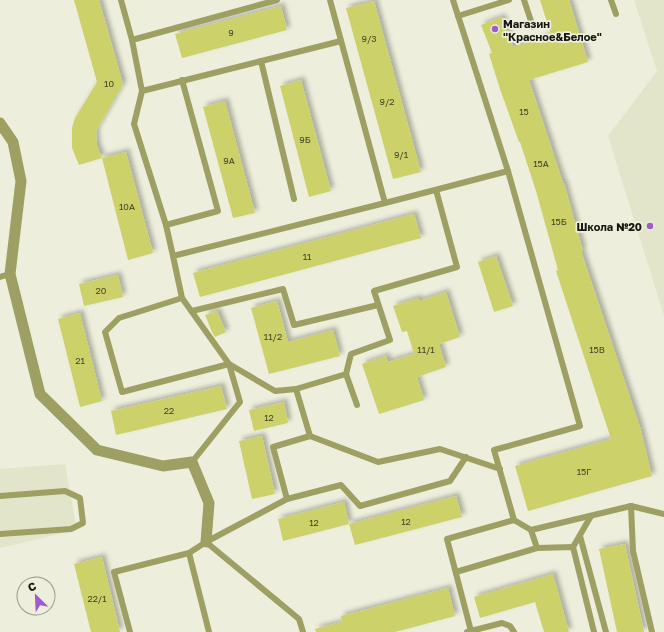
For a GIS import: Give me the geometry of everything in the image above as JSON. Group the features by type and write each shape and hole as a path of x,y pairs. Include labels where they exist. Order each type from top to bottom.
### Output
{"street":[{"path":"0,123 13,142 21,181 5,276 40,394 97,450 163,466 192,462 209,503 206,542"}],"lane":[{"path":"121,0 132,40 142,91 134,124 166,225 182,298 229,364 240,402 192,462"},
{"path":"132,40 277,0"},
{"path":"330,0 385,203"},
{"path":"453,0 508,171 580,426 494,450 514,520 531,530 537,548"},
{"path":"458,16 509,0"},
{"path":"524,0 533,26"},
{"path":"611,0 616,14"},
{"path":"142,91 341,40"},
{"path":"261,61 294,199"},
{"path":"166,225 218,211 182,80"},
{"path":"173,256 508,171"},
{"path":"357,405 346,374 351,354 390,340 374,291 457,267 436,190"},
{"path":"192,311 283,289 294,325 378,305"},
{"path":"182,298 119,318 106,332 122,392 229,364 275,391 296,389 346,374"},
{"path":"296,389 310,436"},
{"path":"288,499 273,447 310,436 378,462 440,449 500,469"},
{"path":"130,632 114,572 189,553 206,542 288,499 341,485 360,506 450,481 466,458"},
{"path":"0,496 65,491 80,498 83,523 71,529 0,534"},
{"path":"531,530 631,506 664,514"},
{"path":"631,506 633,551 652,632"},
{"path":"591,516 574,547 594,632"},
{"path":"514,520 447,539 469,631 502,623 510,626 514,632"},
{"path":"580,536 606,632"},
{"path":"206,542 299,619 303,632"},
{"path":"456,572 537,548 574,547"},
{"path":"189,553 209,632"}],"shaded area":[{"name":"Школа №20","path":"634,0 664,0 664,316 608,136 657,71"},
{"path":"65,464 77,530 0,548 0,469"}],"building":[{"path":"74,0 99,0 123,84 96,131 97,146 102,158 79,165 72,148 72,128 75,118 97,82"},
{"path":"540,0 569,0 588,62 529,80 564,183 583,251 581,251 640,427 652,476 528,511 515,466 611,439 556,271 558,270 536,191 520,142 500,89 489,54 492,53 481,25 502,17 513,47 551,35"},
{"path":"374,1 421,172 393,179 346,8"},
{"path":"281,6 287,30 182,58 175,34"},
{"path":"301,80 331,191 309,197 280,86"},
{"path":"225,101 255,213 233,218 203,107"},
{"path":"126,152 153,253 128,260 102,158"},
{"path":"414,214 421,238 200,297 193,273"},
{"path":"496,256 513,306 494,312 478,262"},
{"path":"118,275 123,297 84,306 79,284"},
{"path":"446,292 460,337 439,344 446,367 417,377 424,400 379,414 362,364 386,356 388,362 414,354 407,331 402,332 393,306 418,298 419,301"},
{"path":"277,301 288,342 333,330 340,356 269,374 251,308"},
{"path":"217,311 226,332 215,337 205,315"},
{"path":"80,313 102,401 80,407 58,319"},
{"path":"221,386 227,409 116,435 111,411"},
{"path":"284,402 288,423 254,431 249,410"},
{"path":"262,436 275,494 252,499 239,441"},
{"path":"456,496 462,517 355,545 349,524"},
{"path":"344,502 349,524 283,541 278,519"},
{"path":"625,544 644,632 617,632 599,549"},
{"path":"102,557 120,632 91,632 74,564"},
{"path":"553,574 569,632 544,632 535,602 480,618 474,597"},
{"path":"448,588 455,616 395,632 316,632 315,629 342,622 341,616"}],"place":[{"name":"Магазин \"Красное&Белое\"","path":"495,29"},
{"name":"Школа №20","path":"650,226"}]}
